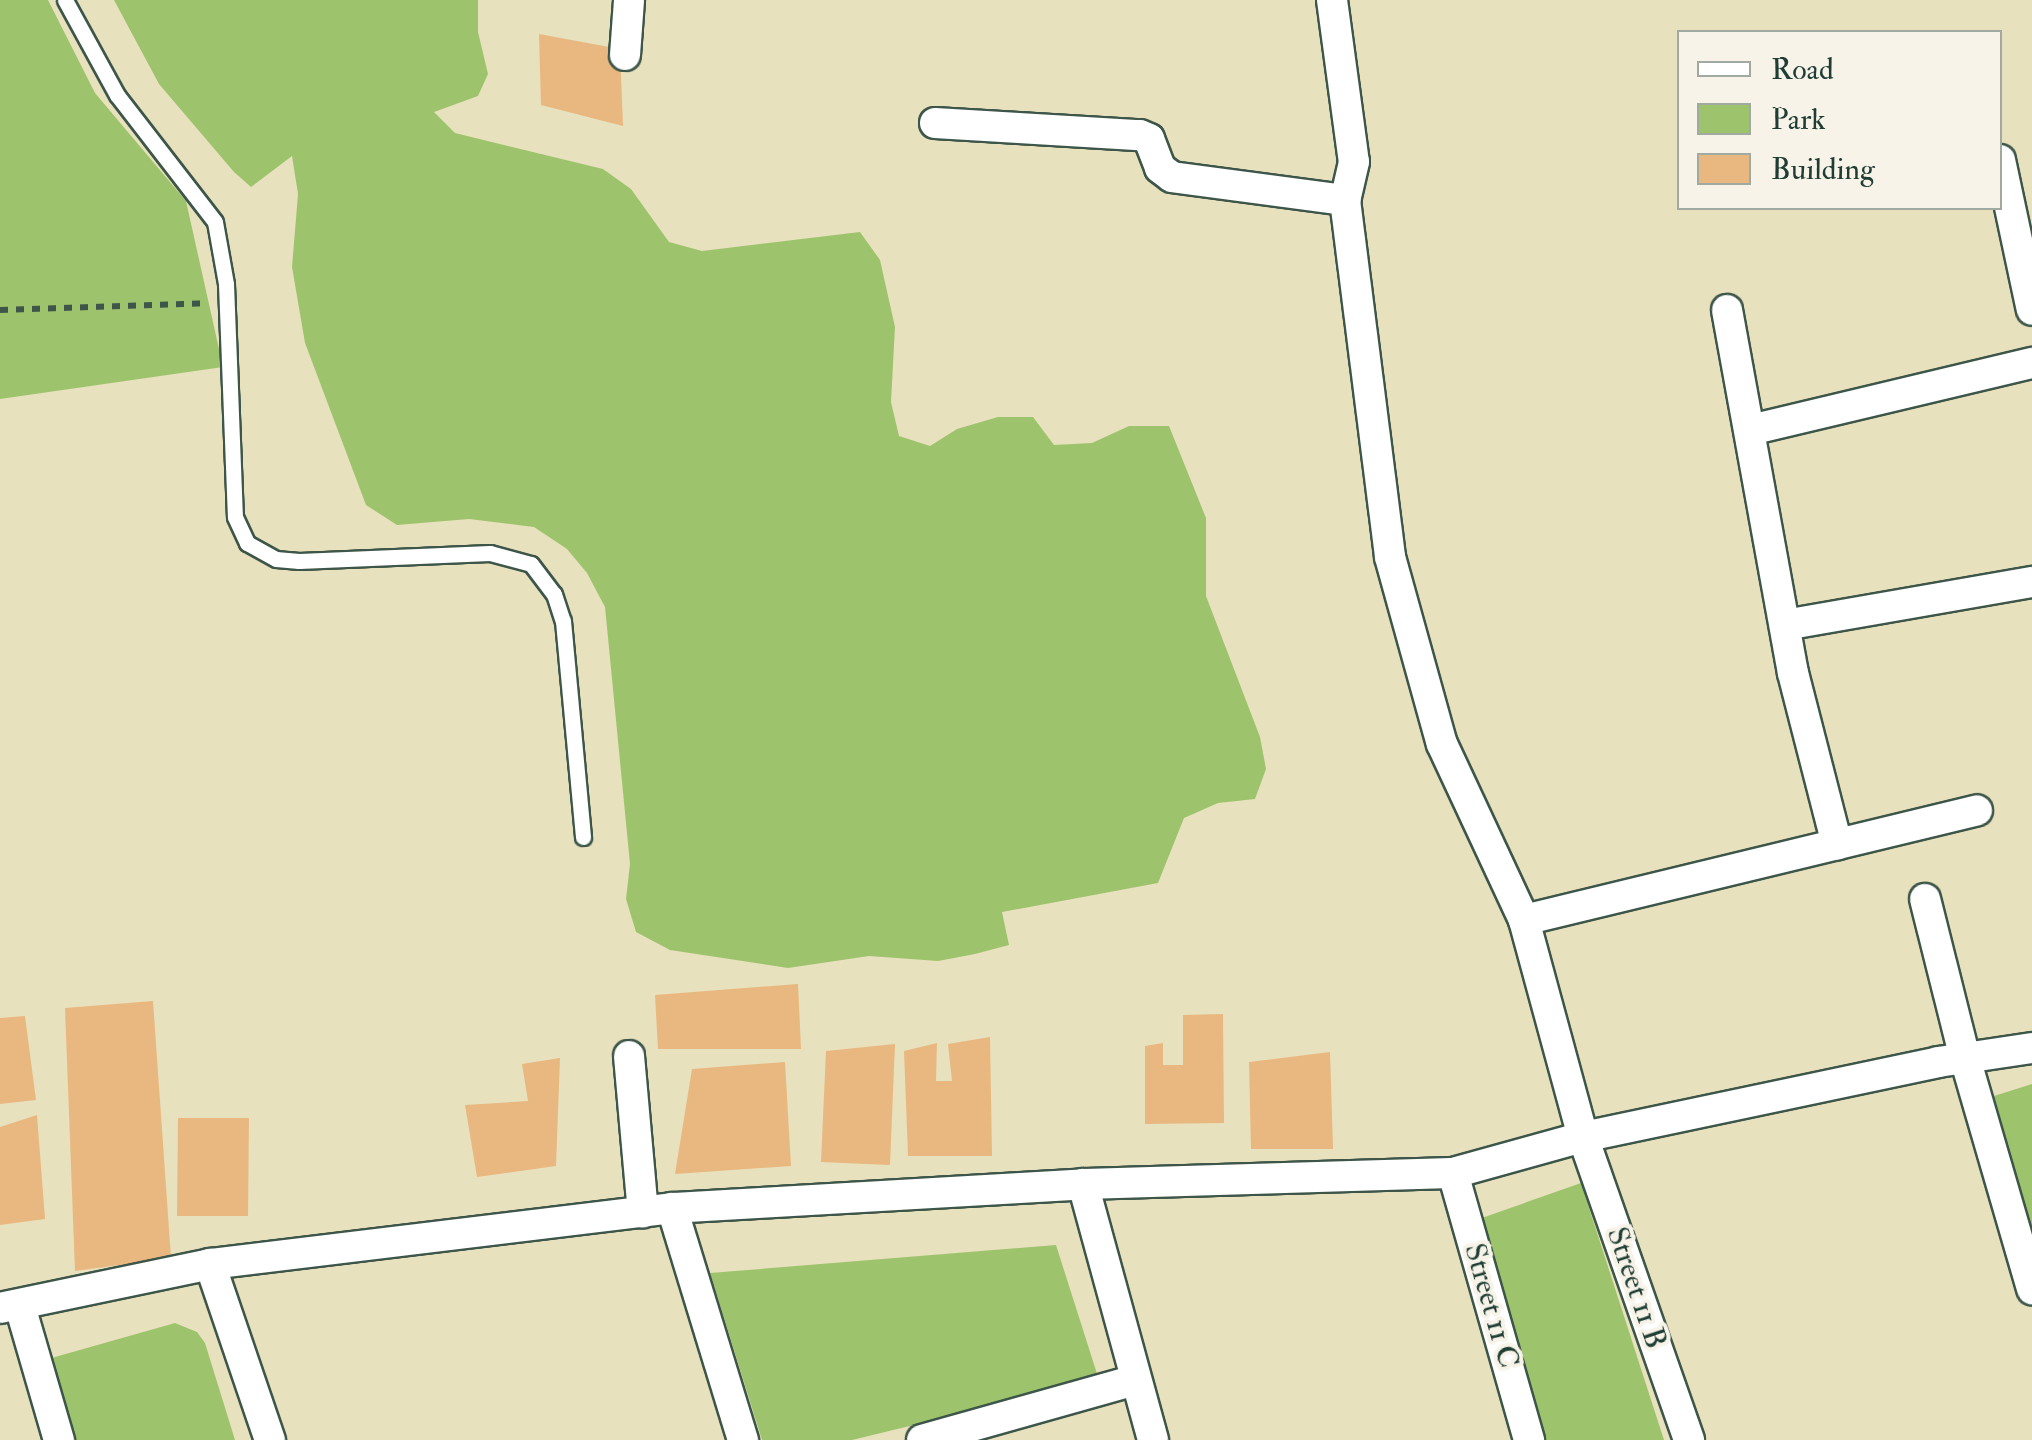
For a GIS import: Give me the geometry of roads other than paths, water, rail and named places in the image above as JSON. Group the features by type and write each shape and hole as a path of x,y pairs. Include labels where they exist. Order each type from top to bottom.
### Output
{"street":[{"path":"625,55 629,0"},
{"name":"Street 11 B","path":"1332,0 1354,162 1346,200 1390,556 1442,744 1524,920 1583,1137 1689,1440"},
{"path":"936,123 1140,135 1151,142 1162,172 1172,177 1346,200"},
{"path":"2002,169 2032,310"},
{"path":"1727,310 1793,673 1837,844"},
{"path":"1750,430 2032,362"},
{"path":"1786,625 2032,582"},
{"path":"1524,920 1977,810"},
{"path":"1925,899 1964,1058 2032,1290"},
{"path":"58,1440 10,1306 210,1264 658,1210 1082,1184 1453,1172 1583,1137 1964,1058 2032,1048"},
{"path":"628,1056 658,1210 744,1440"},
{"name":"Street 11 C","path":"1453,1172 1528,1440"},
{"path":"1082,1184 1153,1440"},
{"path":"210,1264 270,1440"},
{"path":"922,1440 1134,1380"}],"lane":[{"path":"65,0 117,95 215,222 223,250 227,303 236,517 246,543 276,559 299,562 490,553 531,564 554,594 563,621 583,837"}]}
